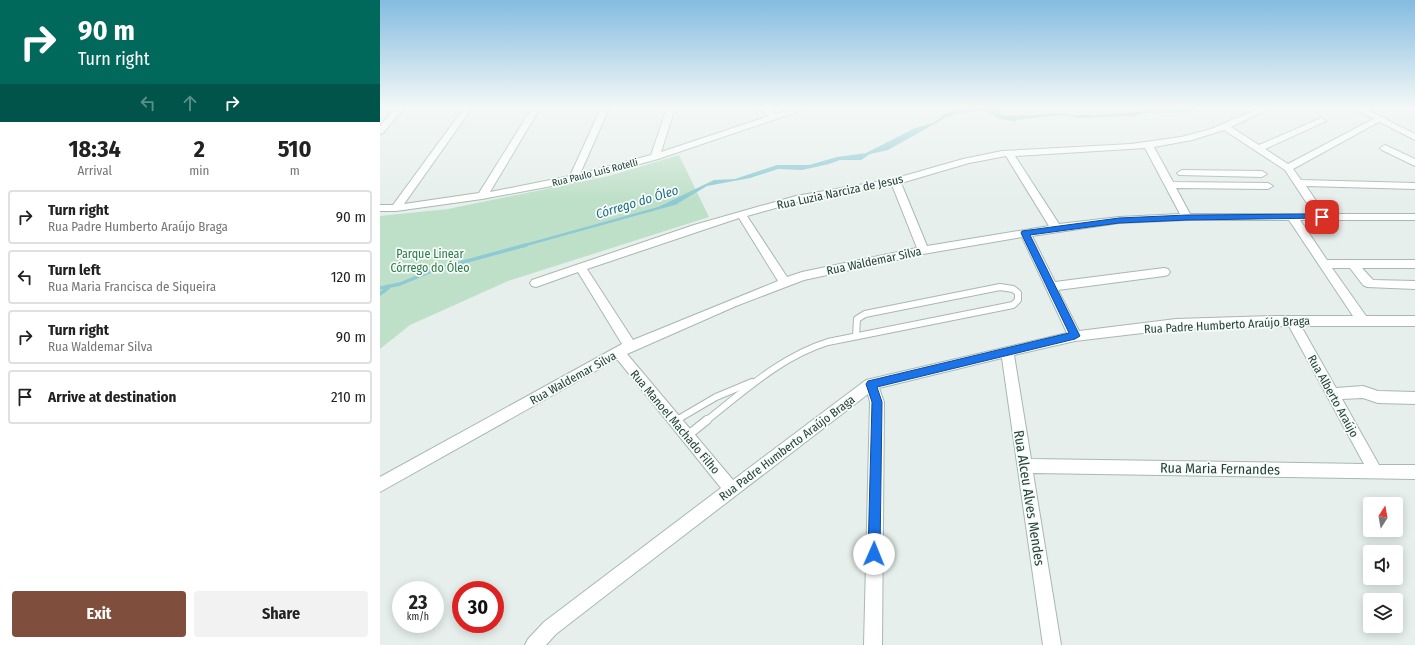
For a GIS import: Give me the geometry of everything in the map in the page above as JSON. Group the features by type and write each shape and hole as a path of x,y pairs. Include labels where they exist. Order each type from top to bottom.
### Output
{"street":[{"path":"396,208 446,138"},
{"path":"482,196 518,138"},
{"path":"573,179 591,138"},
{"path":"655,157 661,138"},
{"name":"Rua Paulo Luís Rotelli","path":"380,208 396,208 482,196 573,179 655,157 712,138"},
{"name":"Rua Luzia Narciza de Jesus","path":"536,283 741,214 798,198 896,182 938,168 978,158 1149,146 1189,138"},
{"path":"1242,138 1288,168 1322,217"},
{"path":"1258,149 1283,138"},
{"path":"1288,168 1344,138"},
{"path":"1149,146 1187,217"},
{"path":"1385,148 1415,163"},
{"path":"1010,155 1056,228"},
{"path":"1182,173 1262,174"},
{"path":"1219,174 1225,186"},
{"path":"896,182 923,250"},
{"path":"1298,183 1415,186"},
{"path":"1170,185 1268,186"},
{"path":"741,214 784,282"},
{"name":"Rua Waldemar Silva","path":"380,485 624,350 784,282 810,274 923,250 1056,228 1119,220 1187,217 1415,217"},
{"path":"1292,217 1362,320"},
{"path":"1025,233 1075,336"},
{"path":"1324,264 1415,264"},
{"path":"1353,264 1367,282 1371,284 1415,285"},
{"name":"Rua Manoel Machado Filho","path":"581,268 624,350 675,421 732,490"},
{"path":"1051,287 1164,272"},
{"name":"Rua Padre Humberto Araújo Braga","path":"534,645 556,623 871,384 1075,336 1176,324 1362,320 1415,321"},
{"name":"Rua Alberto Araújo","path":"1292,321 1375,471"},
{"name":"Rua Alceu Alves Mendes","path":"1007,351 1052,645"},
{"path":"871,384 877,402 873,645"},
{"path":"1332,394 1363,392 1378,397 1415,398"},
{"name":"Rua Maria Fernandes","path":"1024,466 1415,472"}],"lane":[{"path":"687,436 759,379 811,347 856,336 1013,305 1016,303 1018,293 1013,289 1000,287 865,314 857,319 856,336"},
{"path":"675,421 716,397 759,379"}],"green space":[{"name":"Parque Linear Córrego do Óleo","path":"679,155 709,217 508,281 410,325 380,349 380,216 448,209 609,176"}],"water":[{"path":"895,138 909,138 888,150 870,154 861,160 840,160 802,170 778,169 750,178 707,186 680,202 652,210 714,180 735,179 777,165 809,165 837,157 866,153"}],"waterway":[{"name":"Córrego do Óleo","path":"522,246 677,203"},
{"name":"Córrego do Óleo","path":"380,288 400,284 434,270 526,245"},
{"name":"Córrego do Óleo","path":"380,294 388,288"}],"route":[{"path":"874,554 877,402 871,384 1075,336 1025,233 1119,220 1187,217 1322,217"}]}
